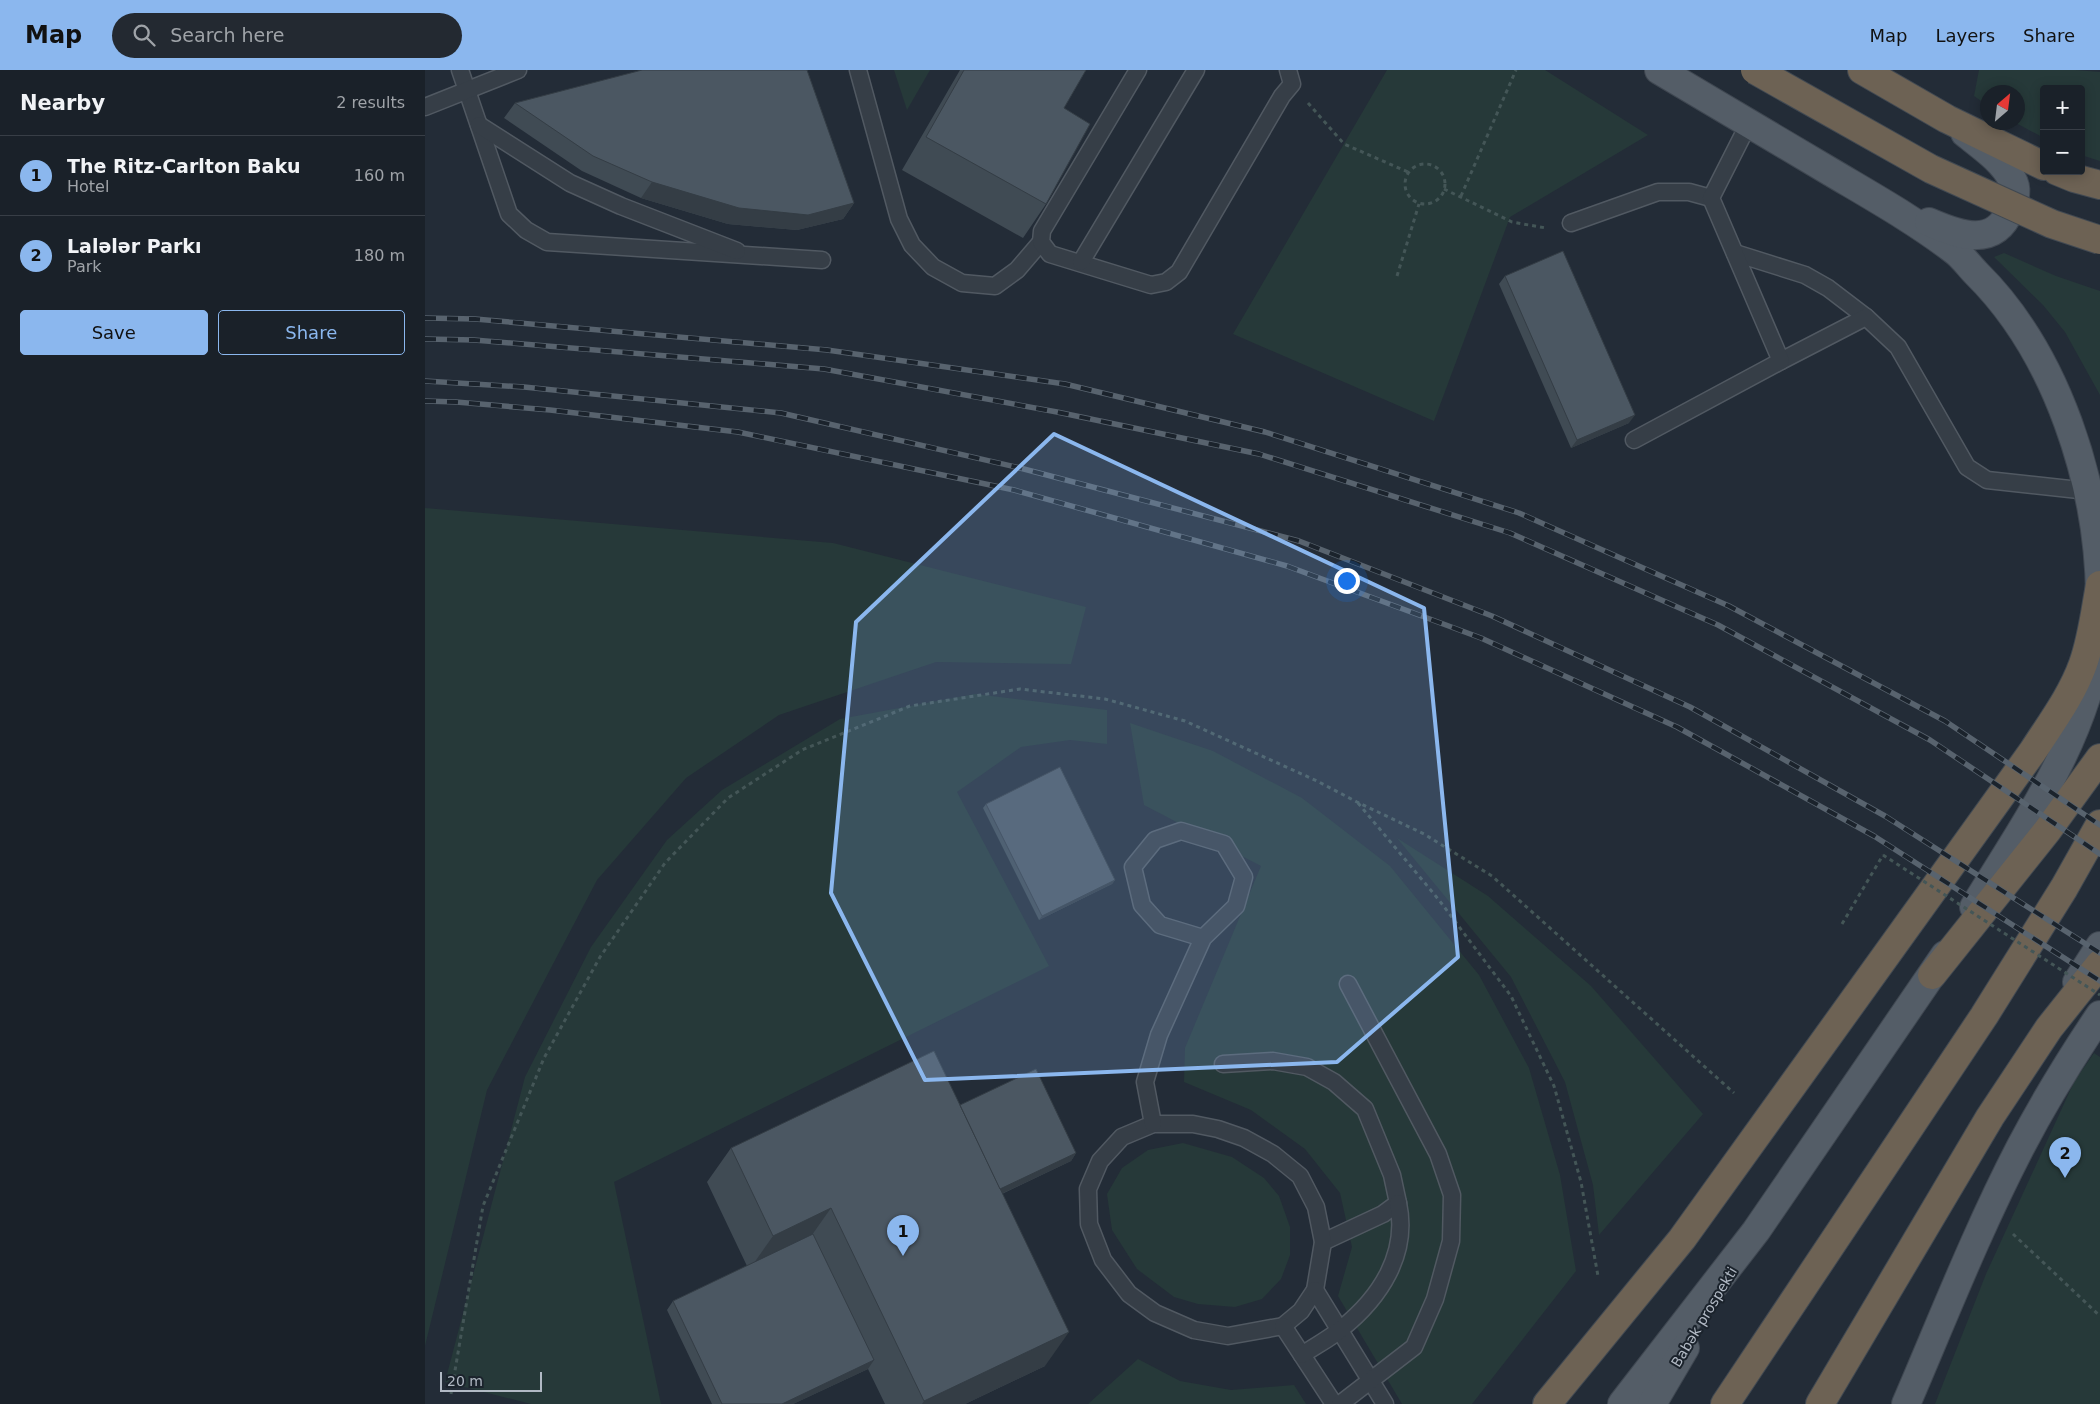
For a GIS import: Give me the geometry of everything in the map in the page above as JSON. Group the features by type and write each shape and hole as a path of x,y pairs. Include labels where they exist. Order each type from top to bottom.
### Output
{"highway":[{"path":"1755,70 1931,170 2043,220 2100,240"},
{"path":"1862,70 1947,119 2040,164"},
{"path":"2067,175 2100,185"},
{"path":"1547,1404 1682,1239 2033,751 2071,690 2083,664 2092,631 2100,585"},
{"path":"1932,975 2047,831 2100,758"},
{"path":"1725,1404 1984,1016 2064,888 2100,824"},
{"path":"1820,1404 1990,1116 2049,1028 2100,964"}],"main road":[{"path":"1659,70 1888,206 1956,252 1994,290 2029,339 2057,395 2072,436 2088,491 2095,532 2100,596"},
{"path":"1888,206 1958,234 1984,235 1998,228 2008,216 2016,196 2014,181 2002,163 1947,119"},
{"path":"1622,1404 1756,1231 1932,975 2039,801 2063,755 2087,698 2096,666 2100,636"},
{"path":"2049,1028 2100,946"},
{"path":"1906,1404 1977,1238 2020,1149 2058,1081 2100,1015"},
{"name":"Babək prospekti","path":"1653,1404 1756,1231"}],"lane":[{"path":"460,70 509,214 525,230 547,242 822,260"},
{"path":"425,107 467,92 518,70"},
{"path":"858,70 899,219 912,245 933,267 962,284 995,286 1017,270 1041,242 1042,231 1139,70"},
{"path":"1081,262 1196,70"},
{"path":"1041,242 1050,254 1151,284 1166,282 1179,272 1282,96 1290,77"},
{"path":"1711,198 1749,123"},
{"path":"479,126 570,183 621,206 749,256"},
{"path":"1571,223 1658,192 1689,192 1711,198"},
{"path":"1711,198 1781,361"},
{"path":"1735,253 1805,274 1828,288 1866,317 1898,347 1967,467 1972,471 1987,480 2088,491"},
{"path":"1634,440 1866,317"},
{"path":"1153,1124 1145,1082 1159,1035 1203,938 1235,906 1244,877 1223,844 1181,831 1155,840 1133,867 1142,905 1160,925 1203,938"},
{"path":"1340,1404 1414,1347 1435,1299 1451,1241 1451,1195 1438,1154 1349,984"},
{"path":"1223,1064 1273,1060 1307,1067 1334,1082 1365,1110 1392,1174 1402,1221 1397,1253 1385,1283 1364,1308 1340,1330 1302,1355"},
{"path":"1153,1124 1193,1124 1218,1129 1244,1138 1273,1154 1300,1176 1317,1207 1323,1242 1315,1290 1301,1311 1283,1326 1228,1336 1194,1330 1155,1313 1129,1294 1103,1260 1089,1224 1088,1189 1100,1161 1122,1137 1153,1124"},
{"path":"1323,1242 1383,1214 1398,1203"},
{"path":"1315,1290 1385,1404"},
{"path":"1283,1326 1334,1404"}],"path":[{"path":"1461,196 1516,70"},
{"path":"1290,77 1344,144 1408,172"},
{"path":"1419,164 1431,164 1442,171 1446,183 1444,189 1443,196 1432,204 1419,204 1409,197 1405,184 1408,172 1419,164"},
{"path":"1444,189 1512,222 1555,229 1571,223"},
{"path":"1397,276 1419,204"},
{"path":"451,1394 483,1206 544,1058 599,957 665,863 728,798 802,750 910,706 1020,689 1105,699 1185,721 1317,781 1424,834 1492,876 1734,1093"},
{"path":"1357,802 1439,900 1511,996 1554,1086 1581,1182 1598,1276"},
{"path":"1843,924 1883,855 2100,995"},
{"path":"2013,1234 2100,1316"}],"highlighted area":[{"path":"1054,434 1424,608 1458,957 1337,1062 925,1080 831,893 856,622"}],"shaded area":[{"path":"894,70 930,70 907,110"},
{"path":"1387,70 1545,70 1648,135 1510,217 1434,421 1233,334"},
{"path":"1979,70 2076,70 2100,72 2100,161 2085,156 2085,85 2040,85 2040,136 2025,128 2025,85 1980,85 1980,100 1974,96"},
{"path":"2004,253 2056,276 2100,291 2100,395 2065,332 2043,305 1994,257"},
{"path":"425,508 833,543 1086,607 1071,664 936,662 779,715 686,778 597,880 487,1090 425,1346"},
{"path":"975,694 1107,710 1107,744 1070,740 1021,747 957,792 1049,966 614,1182 661,1404 531,1404 445,1382 525,1077 591,947 667,840 722,790 840,719"},
{"path":"1130,723 1213,751 1302,798 1390,866 1479,975 1529,1068 1560,1175 1576,1271 1472,1404 1402,1404 1338,1296 1352,1247 1340,1193 1305,1149 1251,1110 1184,1082 1185,1048 1261,866 1144,805"},
{"path":"1397,838 1488,896 1591,986 1703,1114 1599,1235 1593,1185 1565,1082 1511,977"},
{"path":"2094,1053 2100,1057 2100,1404 1935,1404 1986,1274 2074,1082"},
{"path":"1183,1143 1232,1157 1264,1178 1279,1196 1290,1227 1290,1255 1281,1279 1262,1299 1235,1307 1198,1304 1174,1297 1137,1269 1112,1230 1107,1194 1122,1168 1148,1150"},
{"path":"1138,1359 1180,1381 1231,1390 1294,1385 1306,1404 1088,1404"}],"building":[{"path":"642,70 807,70 854,203 808,215 739,208 652,182 593,156 515,103"},
{"path":"964,70 1086,70 1064,108 1090,124 1046,204 926,137"},
{"path":"1563,251 1635,415 1577,440 1505,276"},
{"path":"1060,767 1115,880 1042,916 986,804"},
{"path":"934,1051 1069,1332 924,1401 831,1208 773,1236 731,1148"},
{"path":"1036,1069 1076,1153 1000,1189 960,1105"},
{"path":"813,1234 874,1360 782,1404 722,1404 673,1301"}],"railway":[{"path":"425,318 475,319 827,350 1065,384 1265,432 1519,513 1729,606 1945,721 2100,825"},
{"path":"425,339 474,340 824,369 1057,412 1259,454 1510,533 1718,625 1930,740 2100,854"},
{"path":"425,381 524,387 781,413 1020,468 1299,541 1492,616 1690,707 1885,816 2100,953"},
{"path":"425,401 550,410 738,432 1014,490 1287,566 1481,638 1677,727 1874,836 2100,981"}],"place":[{"name":"Lalələr Parkı","path":"2065,1178"},
{"name":"The Ritz-Carlton Baku","path":"903,1256"}]}
